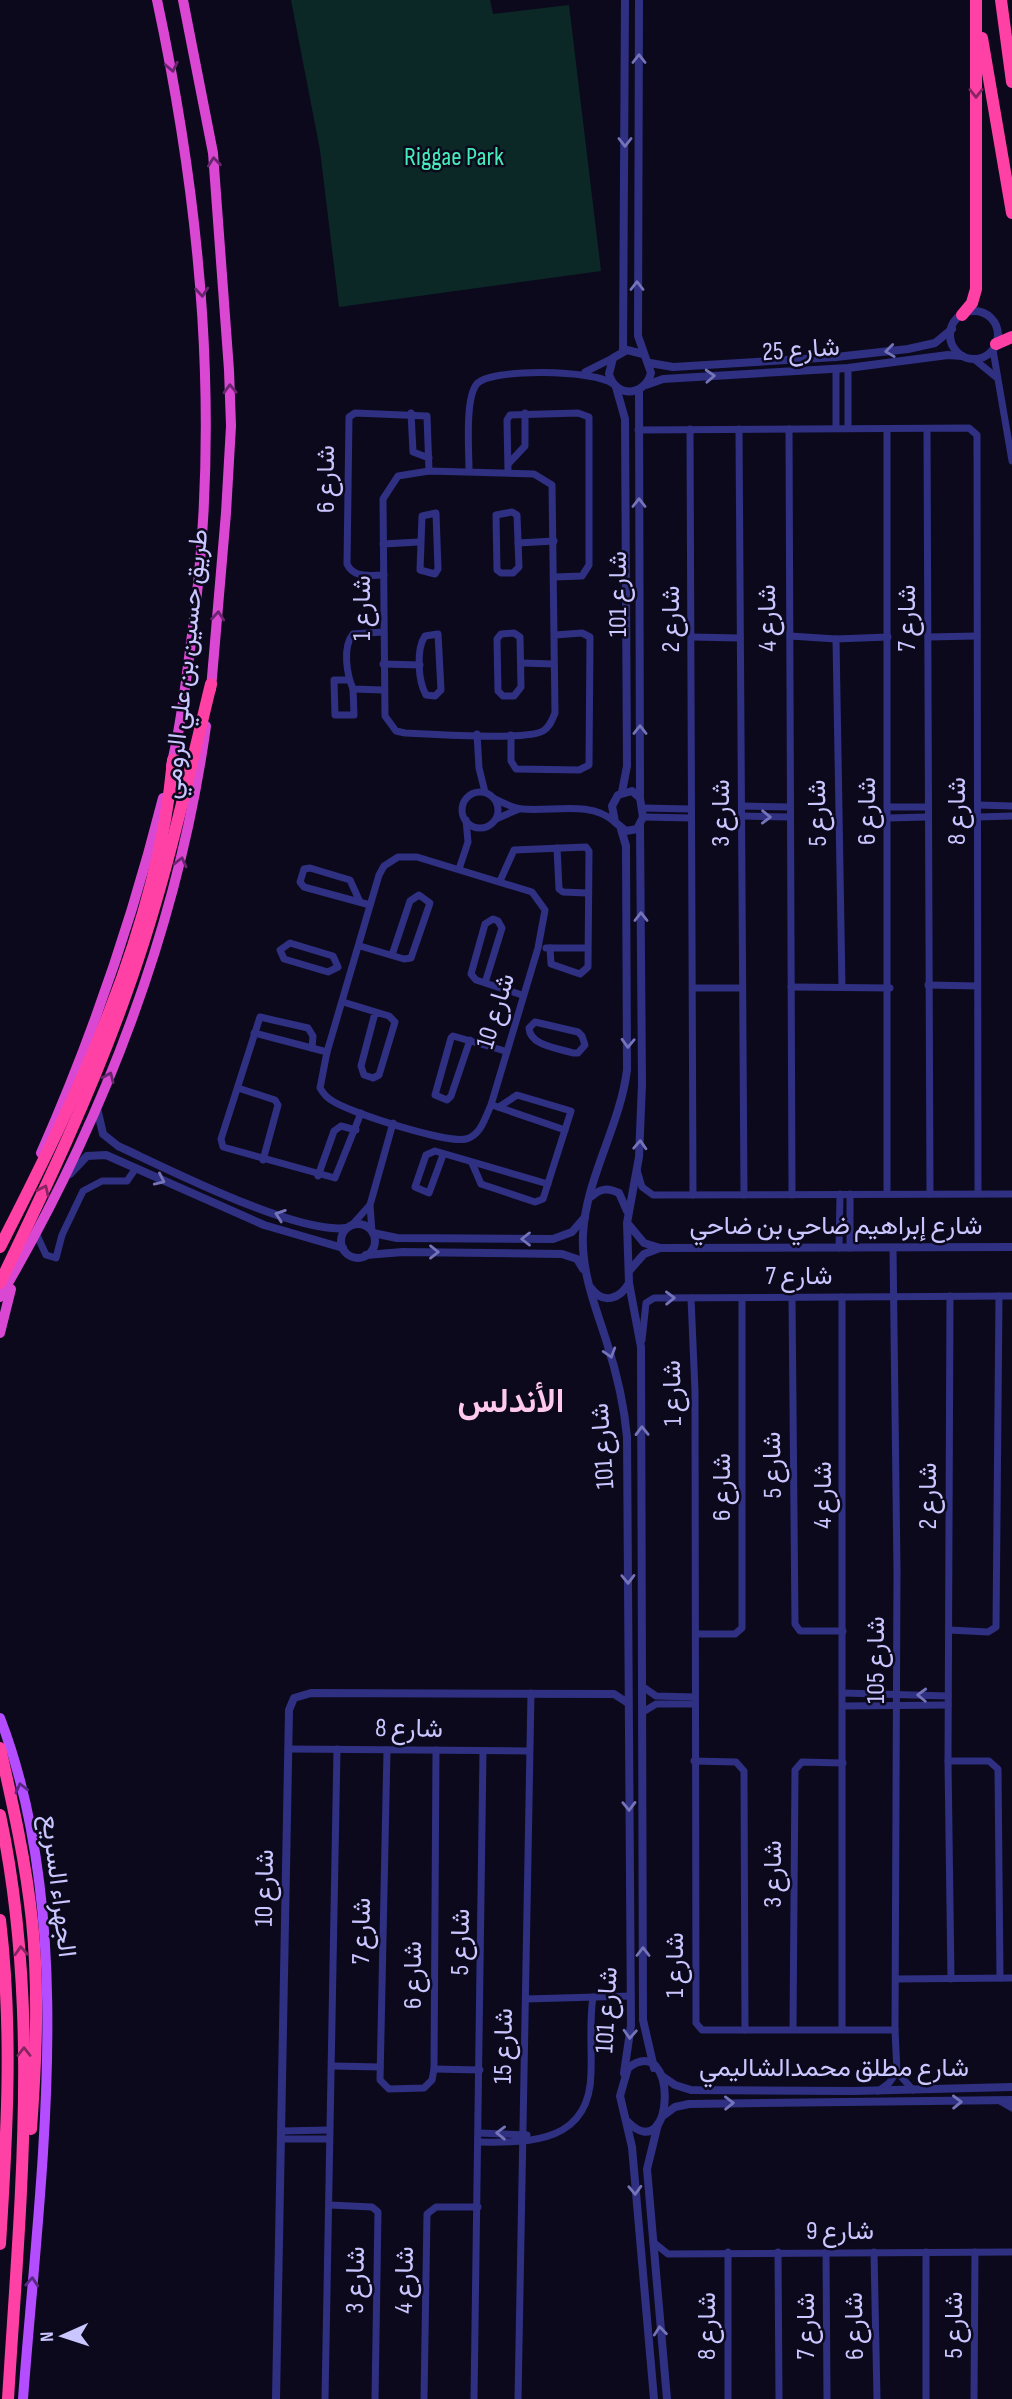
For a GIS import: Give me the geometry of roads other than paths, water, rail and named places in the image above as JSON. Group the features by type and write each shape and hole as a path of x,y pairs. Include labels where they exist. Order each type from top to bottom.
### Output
{"highway":[{"name":"طريق حسين بن علي الرومي","path":"0,1237 44,1146 95,1021 142,878 173,760 196,607 204,512 206,356 190,175 157,0"},
{"name":"طريق حسين بن علي الرومي","path":"0,1297 62,1185 136,1008 173,891 198,783 211,684 231,426 213,153 183,0"},
{"path":"976,0 1012,213"},
{"path":"962,315 972,303 976,289 976,0"},
{"path":"1000,0 1012,82"},
{"path":"995,346 1012,337"},
{"path":"0,1283 86,1095 127,992 157,901 211,684"},
{"path":"0,1247 81,1080 123,970 166,819 173,760"},
{"path":"0,1333 6,1302 19,1265"},
{"path":"0,1748 22,1851 35,1966 34,2079 29,2151 21,2186"},
{"name":"الجهراء السريع","path":"0,1815 16,1892 22,1968 21,2186 8,2399"},
{"path":"0,1920 10,2066 0,2244"}],"main road":[{"name":"الجهراء السريع","path":"0,1718 25,1806 38,1886 46,1963 42,2142 23,2399"}],"street":[{"path":"623,351 625,0"},
{"path":"469,471 470,403 475,387 481,379 495,374 581,374 604,378 629,392 642,388 651,373 650,363 642,354 638,318 639,0"},
{"path":"997,378 974,359 962,356 952,344 952,329 962,315 978,312 989,317 996,327 997,378 1002,393 1012,461"},
{"name":"شارع 25","path":"650,363 673,367 836,357 928,345 952,329"},
{"path":"974,359 986,356 995,346"},
{"path":"581,374 598,368 623,351 642,354"},
{"name":"شارع 25","path":"642,388 663,379 836,369 951,355 962,356"},
{"path":"613,358 609,374 615,386"},
{"path":"848,368 848,428"},
{"path":"836,369 836,428"},
{"name":"شارع 101","path":"615,386 625,419 627,766 622,792"},
{"name":"شارع 101","path":"640,798 638,430 642,388"},
{"name":"شارع 6","path":"384,575 358,575 350,570 347,564 347,424 355,413 411,413"},
{"path":"429,458 413,453 411,413 423,414 429,419 429,458 429,471"},
{"path":"508,468 507,420 513,413 578,413 589,417 589,565 582,576 555,577"},
{"path":"508,468 524,450 525,413"},
{"name":"شارع 8","path":"638,430 969,428 977,435 978,1193"},
{"name":"شارع 2","path":"691,429 694,1195"},
{"name":"شارع 3","path":"739,429 744,1195"},
{"name":"شارع 4","path":"789,429 792,1195"},
{"name":"شارع 6","path":"887,429 890,988 887,1193"},
{"name":"شارع 7","path":"927,429 930,1194"},
{"name":"شارع 1","path":"508,468 534,474 552,485 555,713 551,723 542,732 512,735 396,731 385,716 383,499 388,486 398,476 429,471 469,471 508,468"},
{"path":"436,513 438,569 435,574 420,570 419,542 422,516 436,513"},
{"path":"499,513 516,513 518,543 517,571 501,573 497,570 496,544 496,520 499,513"},
{"path":"518,543 554,541"},
{"path":"383,544 419,542"},
{"path":"626,604 631,610 639,607"},
{"path":"626,635 635,631 639,636"},
{"path":"349,680 334,680 335,715 354,715 353,689 349,680 350,637 353,634 383,632"},
{"path":"512,735 511,761 516,769 579,770 589,765 590,637 582,632 555,635"},
{"path":"514,633 520,637 521,663 522,687 519,694 503,696 498,691 497,663 497,639 501,634 514,633"},
{"path":"438,634 441,690 435,696 426,695 423,691 420,665 422,640 425,636 438,634"},
{"path":"790,636 836,639 888,637"},
{"path":"928,637 977,636"},
{"path":"692,637 740,638"},
{"name":"شارع 5","path":"836,639 842,987"},
{"path":"521,663 554,664"},
{"path":"383,664 420,665"},
{"path":"353,689 383,690"},
{"path":"477,734 479,768 485,792 495,799 520,809 593,810 605,813 618,825 632,831 642,817 640,798 632,791 622,792 614,801 593,810"},
{"path":"459,869 468,842 462,810 479,768"},
{"path":"470,795 485,792"},
{"path":"495,799 499,810 496,819"},
{"path":"614,801 618,825"},
{"path":"978,805 1012,806"},
{"path":"742,806 789,807"},
{"path":"888,807 927,807"},
{"path":"468,842 496,819 520,809"},
{"path":"642,817 691,813"},
{"path":"743,816 789,817"},
{"path":"978,817 1012,816"},
{"name":"شارع 101","path":"642,817 642,1084 637,1170 627,1223 629,1283 641,1347 643,2020 657,2071"},
{"path":"888,818 928,817"},
{"path":"466,820 474,827 483,828"},
{"name":"شارع 101","path":"618,825 626,846 628,1010 624,1091 585,1217 583,1247 586,1274 624,1408 627,1459 631,2033 624,2073"},
{"path":"500,881 514,850 581,845 589,851 588,967 580,975 551,964 550,948"},
{"path":"557,848 559,889 563,892 587,893"},
{"name":"شارع 10","path":"398,856 417,857 500,881 532,892 542,903 545,919 505,1051 495,1106 474,1136 458,1140 439,1138 334,1102 320,1088 327,1052 384,866 398,856"},
{"path":"360,902 349,880 304,869 300,882 304,887 370,905"},
{"path":"360,946 404,959 414,955 430,903 427,899 413,897 393,955"},
{"path":"485,983 502,928 498,920 493,919 485,924 470,970 472,978 485,983 522,995"},
{"path":"338,967 333,956 290,943 280,950 284,959 295,963 328,972 338,967 351,971"},
{"path":"538,948 587,948"},
{"path":"627,973 633,978 641,975"},
{"path":"929,985 977,986"},
{"path":"791,987 890,988"},
{"path":"694,988 741,988"},
{"path":"343,1002 389,1016 395,1022 379,1075 373,1078 364,1075 361,1066 375,1013"},
{"path":"628,1010 637,1009 642,1014"},
{"path":"312,1048 313,1036 308,1028 264,1016 258,1021 222,1144 229,1150 331,1179 339,1176 361,1113"},
{"path":"515,1023 529,1028 536,1041 573,1053 578,1053 584,1045 578,1032 539,1022 529,1028"},
{"path":"254,1033 327,1052"},
{"path":"470,1040 451,1096 447,1100 435,1095 451,1038 470,1040 505,1051"},
{"path":"238,1088 275,1100 278,1105 264,1160"},
{"path":"472,1163 481,1184 535,1202 543,1199 572,1115 568,1109 517,1095 495,1106"},
{"path":"97,1103 103,1134 118,1146 272,1213 327,1229 361,1225 373,1233 397,1238 553,1239 572,1232 585,1217"},
{"path":"495,1106 565,1130"},
{"path":"366,1255 375,1247 370,1205 393,1123"},
{"path":"318,1176 334,1131 341,1126 356,1130"},
{"path":"439,1138 439,1153 426,1194 415,1187 415,1184 426,1155 439,1153 548,1184"},
{"path":"62,1185 79,1161 97,1154 106,1155 264,1225 343,1248 353,1256 403,1252 562,1254 577,1259 586,1274"},
{"path":"36,1233 41,1248 53,1259 60,1252 62,1235 83,1191 102,1181 128,1181 133,1177 142,1157"},
{"path":"637,1170 640,1182 648,1194 1012,1194"},
{"path":"590,1198 598,1191 609,1189 619,1193 628,1212"},
{"path":"839,1248 840,1194"},
{"path":"849,1194 849,1248"},
{"path":"343,1248 340,1236 370,1205"},
{"name":"شارع إبراهيم ضاحي بن ضاحي","path":"627,1223 644,1243 660,1248 1012,1247"},
{"name":"شارع إبراهيم ضاحي بن ضاحي","path":"629,1271 644,1254 660,1248"},
{"name":"شارع 105","path":"893,1248 897,2072"},
{"path":"590,1288 605,1299 615,1298 629,1283"},
{"name":"شارع 2","path":"950,1296 948,1761 951,1979"},
{"path":"949,1630 988,1632 996,1628 999,1296"},
{"name":"شارع 7","path":"641,1347 646,1303 652,1299 1012,1296"},
{"name":"شارع 6","path":"696,1634 735,1634 742,1628 742,1297"},
{"name":"شارع 5","path":"792,1297 795,1624 800,1631 843,1631"},
{"name":"شارع 4","path":"842,1297 842,2028"},
{"name":"شارع 1","path":"691,1298 695,1391 696,2022 702,2030 895,2030"},
{"path":"627,1459 632,1464 643,1462"},
{"path":"627,1497 634,1492 643,1496"},
{"path":"628,1684 614,1694 628,1703"},
{"path":"643,1687 656,1696 695,1700"},
{"name":"شارع 10","path":"276,2399 289,1710 294,1698 312,1693 614,1694"},
{"name":"شارع 15","path":"518,2399 531,1693"},
{"path":"843,1693 948,1696"},
{"path":"643,1712 656,1704 695,1700"},
{"path":"843,1706 948,1705"},
{"name":"شارع 8","path":"289,1749 529,1751"},
{"path":"325,2399 331,2205 329,2135 333,2066 337,1749"},
{"name":"شارع 7","path":"380,2067 387,1750"},
{"name":"شارع 6","path":"434,2068 436,1750"},
{"name":"شارع 5","path":"474,2399 483,1751"},
{"path":"694,1761 736,1762 744,1771 745,2030"},
{"path":"948,1761 989,1762 998,1769 1000,1978"},
{"name":"شارع 3","path":"793,2029 795,1770 802,1762 843,1763"},
{"path":"630,1906 638,1903 643,1908"},
{"path":"896,1979 1012,1978"},
{"path":"526,1999 631,1996"},
{"path":"479,2143 523,2143 558,2135 572,2125 585,2105 591,2078 593,1997"},
{"path":"654,2399 628,2122 620,2096 624,2073 638,2063 657,2071 667,2094 664,2115 658,2124 647,2162 667,2399"},
{"path":"333,2066 380,2067 380,2080 389,2089 424,2088 432,2080 434,2068 480,2070"},
{"name":"شارع مطلق محمدالشاليمي","path":"657,2071 675,2085 691,2090 878,2091 1012,2087"},
{"path":"878,2091 889,2083 897,2072 913,2090"},
{"path":"820,2103 817,2099 821,2094 854,2091"},
{"name":"شارع مطلق محمدالشاليمي","path":"664,2115 675,2107 689,2104 1012,2100"},
{"path":"999,2101 1012,2108"},
{"path":"628,2122 642,2130 658,2124"},
{"path":"479,2133 523,2134 537,2138"},
{"path":"281,2135 329,2135"},
{"name":"شارع 3","path":"331,2205 372,2207 379,2212 375,2399"},
{"name":"شارع 4","path":"424,2399 427,2214 436,2207 478,2207"},
{"path":"653,2242 668,2254 655,2267"},
{"name":"شارع 8","path":"728,2252 728,2399"},
{"path":"778,2252 779,2399"},
{"name":"شارع 7","path":"826,2252 827,2399"},
{"name":"شارع 6","path":"874,2252 877,2399"},
{"path":"926,2252 926,2399"},
{"name":"شارع 5","path":"974,2399 975,2252"},
{"name":"شارع 9","path":"668,2254 1012,2252"},
{"path":"651,2382 660,2385 665,2381"}],"district":[{"name":"الأندلس","path":"511,1402"}],"park label":[{"name":"Riggae Park","path":"454,157"}]}
